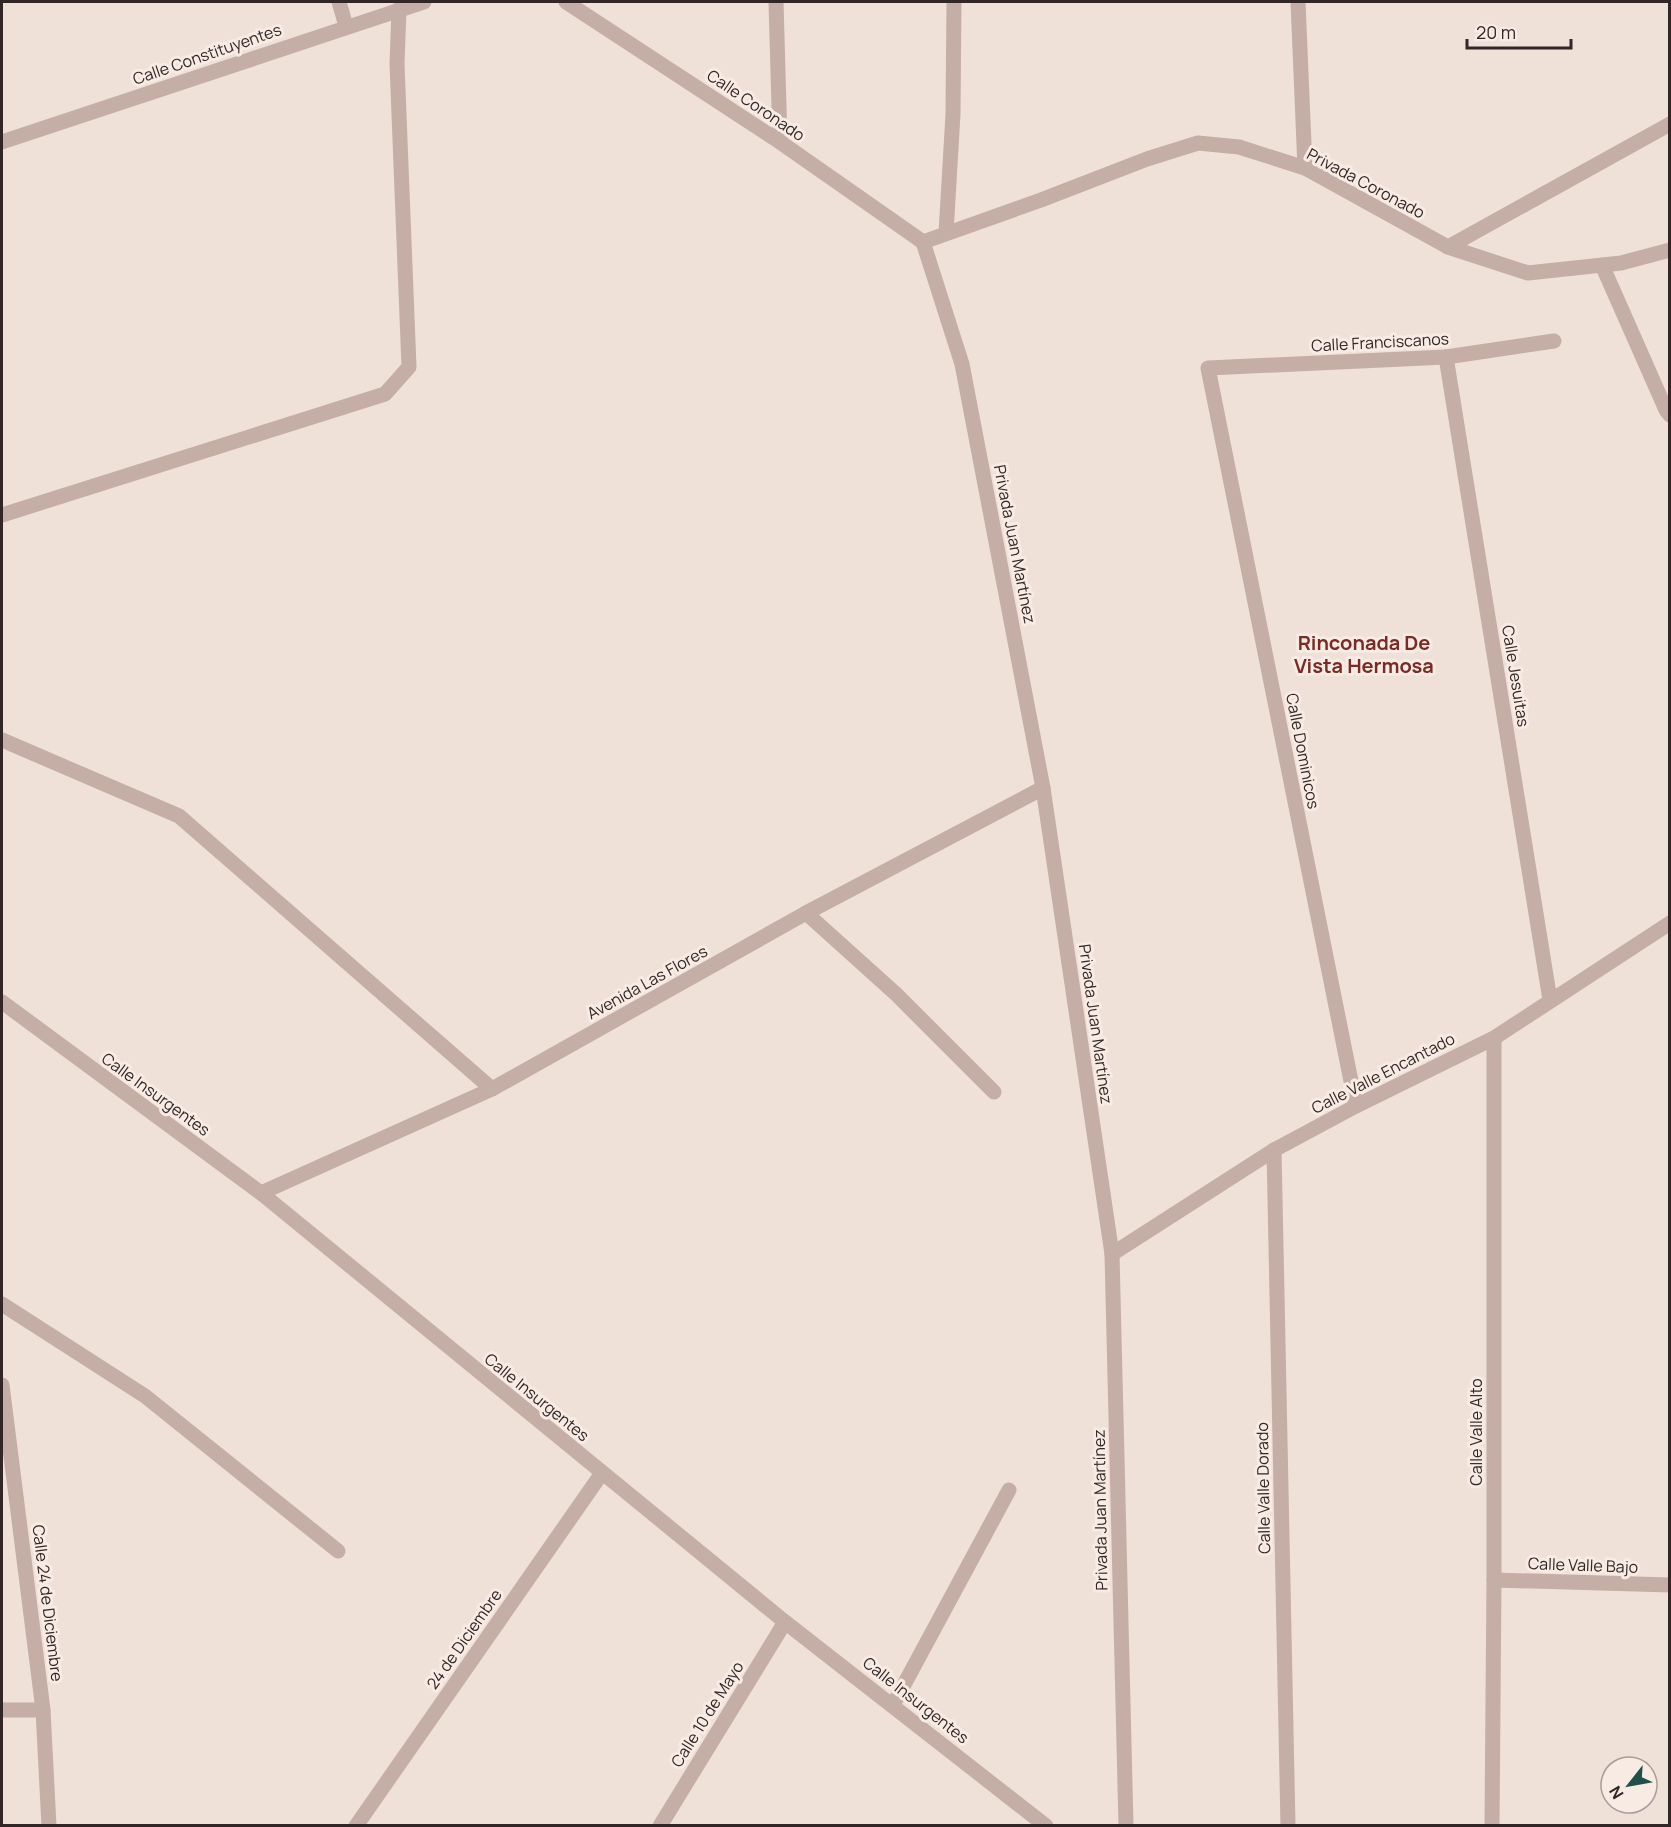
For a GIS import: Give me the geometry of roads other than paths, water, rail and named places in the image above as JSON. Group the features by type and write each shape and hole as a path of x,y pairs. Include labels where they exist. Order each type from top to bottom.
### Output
{"street":[{"path":"339,2 346,26"},
{"name":"Calle Constituyentes","path":"2,142 424,2"},
{"name":"Calle Coronado","path":"566,2 780,142 923,242"},
{"path":"776,2 780,142"},
{"path":"946,233 953,114 954,2"},
{"path":"1298,2 1305,168"},
{"path":"2,515 385,394 409,367 397,64 399,9"},
{"path":"1448,247 1670,124"},
{"name":"Privada Coronado","path":"923,242 1147,159 1198,143 1239,147 1305,168 1448,247 1528,273 1621,263 1670,250"},
{"name":"Privada Juan Martínez","path":"923,242 962,363 1043,788 1112,1254 1126,1826"},
{"path":"1602,265 1666,411 1670,415"},
{"name":"Calle Franciscanos","path":"1208,368 1446,357 1554,341"},
{"name":"Calle Jesuitas","path":"1446,357 1550,1000"},
{"name":"Calle Dominicos","path":"1208,368 1356,1106"},
{"path":"2,740 179,816 492,1089"},
{"name":"Avenida Las Flores","path":"261,1193 492,1089 806,913 1043,788"},
{"path":"806,913 896,994 994,1092"},
{"name":"Calle Valle Encantado","path":"1112,1254 1274,1150 1356,1106 1494,1038 1670,923"},
{"name":"Calle Insurgentes","path":"2,1002 261,1193 785,1622 1046,1826"},
{"name":"Calle Valle Alto","path":"1492,1826 1494,1038"},
{"name":"Calle Valle Dorado","path":"1274,1150 1287,1826"},
{"path":"2,1304 145,1396 338,1551"},
{"name":"Calle 24 de Diciembre","path":"2,1385 43,1710 49,1826"},
{"name":"24 de Diciembre","path":"356,1826 602,1473"},
{"path":"893,1705 1009,1490"},
{"name":"Calle Valle Bajo","path":"1494,1580 1670,1586"},
{"name":"Calle 10 de Mayo","path":"660,1826 785,1622"},
{"path":"2,1710 43,1710"}],"district":[{"name":"Rinconada De Vista Hermosa","path":"1364,654"}]}
